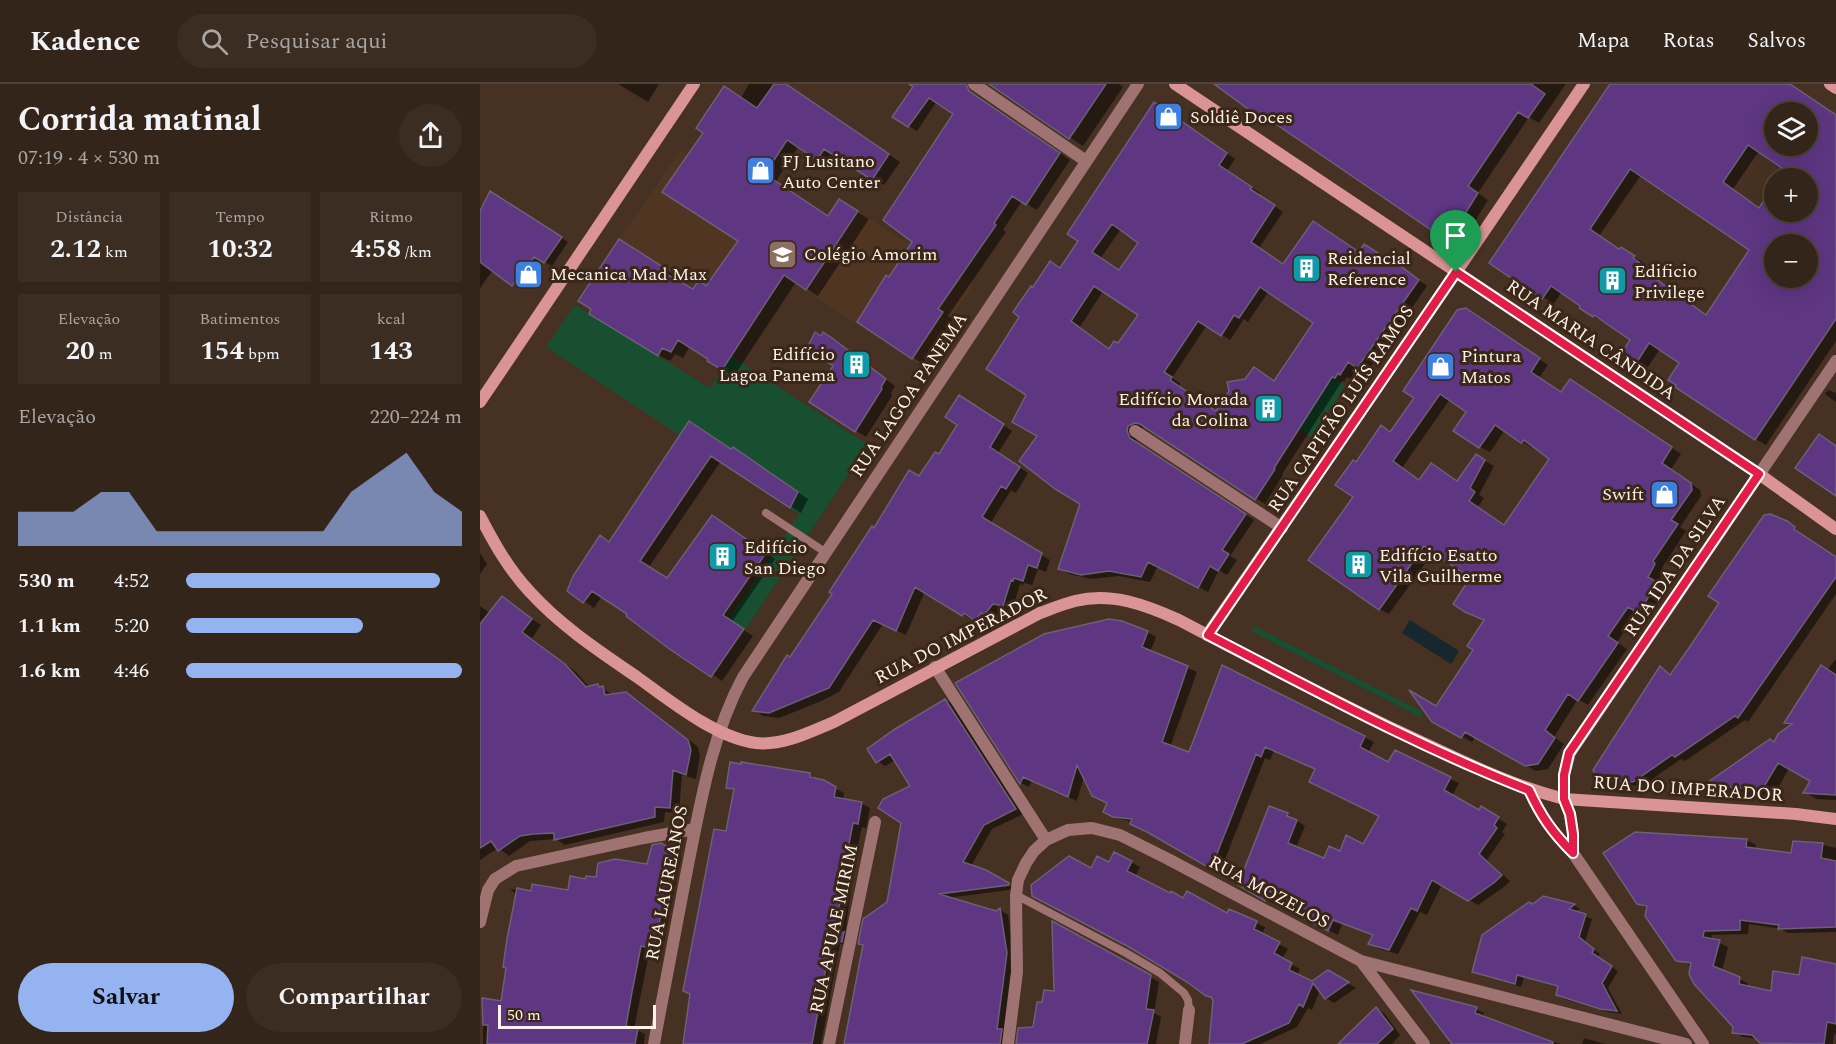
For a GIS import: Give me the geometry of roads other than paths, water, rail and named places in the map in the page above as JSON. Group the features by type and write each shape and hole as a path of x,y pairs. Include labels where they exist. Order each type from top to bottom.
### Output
{"street":[{"path":"480,402 694,84"},
{"path":"974,84 1086,161"},
{"name":"RUA LAGOA PANEMA","path":"719,731 731,699 743,677 1138,84"},
{"name":"RUA MARIA CÂNDIDA","path":"1175,84 1759,474 1836,529"},
{"name":"RUA CAPITÃO LUÍS RAMOS","path":"1208,635 1584,84"},
{"path":"1830,84 1836,88"},
{"name":"RUA IDA DA SILVA","path":"1573,853 1571,824 1564,799 1564,775 1569,753 1836,361"},
{"path":"1135,431 1282,528"},
{"name":"RUA DO IMPERADOR","path":"480,516 510,567 529,591 554,616 585,641 676,705 719,731 756,743 802,736 834,722 1040,613 1076,600 1104,597 1150,606 1379,722 1490,775 1529,790 1564,799 1796,814 1836,819"},
{"path":"935,667 1046,840"},
{"name":"RUA LAUREANOS","path":"654,1044 695,829 709,764 719,731"},
{"path":"1529,790 1542,818 1573,853 1703,1044"},
{"name":"RUA APUAE MIRIM","path":"829,1044 875,822"},
{"name":"RUA MOZELOS","path":"1008,1044 1017,972 1016,895 1018,880 1034,851 1046,840 1068,830 1092,828 1120,835 1361,961 1686,1044"},
{"path":"480,922 488,890 495,879 516,866 695,829"},
{"path":"1361,961 1424,1044"},
{"path":"1185,1044 1189,1010"}],"lane":[{"path":"766,513 825,552"},
{"path":"1016,895 1160,973 1184,993 1188,1000 1189,1010"}],"place":[{"name":"Soldiê Doces","path":"1169,117"},
{"name":"FJ Lusitano Auto Center","path":"761,171"},
{"name":"Colégio Amorim","path":"783,254"},
{"name":"Reidencial Reference","path":"1306,268"},
{"name":"Mecanica Mad Max","path":"529,274"},
{"name":"Edificio Privilege","path":"1613,281"},
{"name":"Edifício Lagoa Panema","path":"856,364"},
{"name":"Pintura Matos","path":"1440,366"},
{"name":"Edifício Morada da Colina","path":"1269,409"},
{"name":"Swift","path":"1665,494"},
{"name":"Edifício San Diego","path":"723,557"},
{"name":"Edifício Esatto Vila Guilherme","path":"1358,565"}]}
